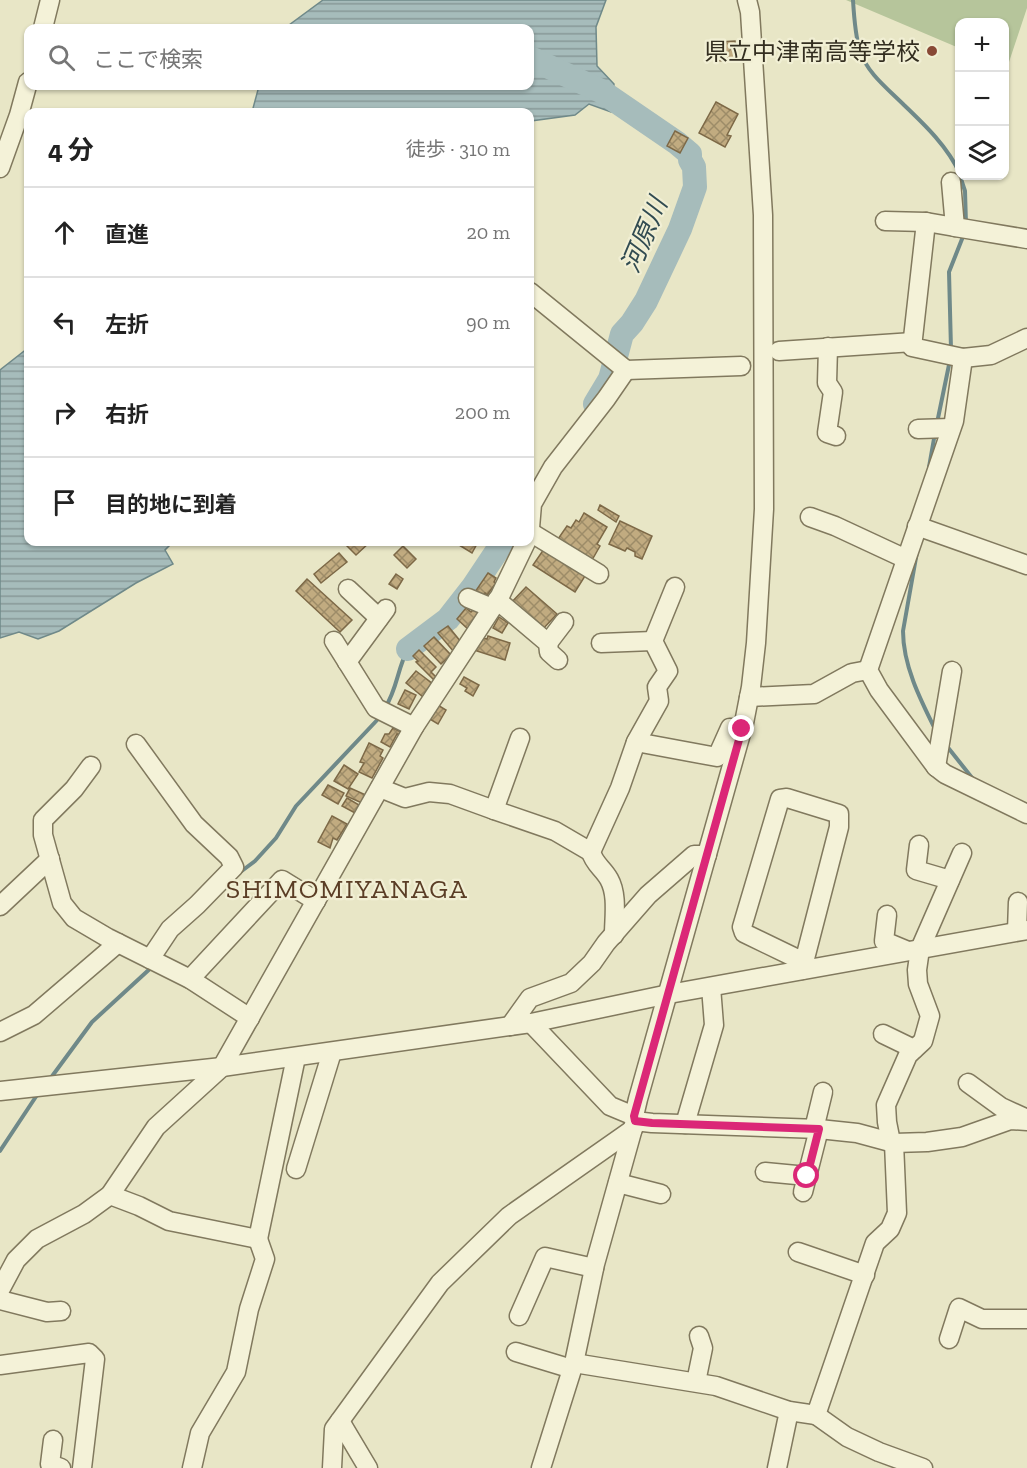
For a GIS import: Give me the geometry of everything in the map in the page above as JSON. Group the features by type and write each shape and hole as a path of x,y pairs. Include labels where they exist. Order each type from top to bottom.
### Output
{"street":[{"path":"44,24 50,0"},
{"path":"541,1468 573,1366 594,1268 749,697 762,565 765,365 763,215 758,107 747,0"},
{"path":"0,168 26,90"},
{"path":"951,182 955,227"},
{"path":"885,221 926,222 1027,239"},
{"path":"926,222 912,347 963,358 991,356 1027,338"},
{"path":"534,295 626,370 741,366"},
{"path":"779,351 913,342"},
{"path":"828,347 827,383 833,392 827,433 837,436"},
{"path":"963,358 954,421 868,670 879,690 936,767 945,774 1027,814"},
{"path":"534,491 626,370"},
{"path":"918,429 951,428"},
{"path":"810,517 906,558"},
{"path":"917,526 1027,565"},
{"path":"534,533 599,574"},
{"path":"0,1290 4,1273 37,1239 84,1214 110,1195 156,1127 222,1067 414,727 495,604 524,546"},
{"path":"614,935 613,888 608,877 593,861 591,852 620,788 636,742 659,701 657,687 668,671 654,641 675,587"},
{"path":"347,662 382,614 348,589"},
{"path":"468,598 495,604 548,643"},
{"path":"558,660 549,652 548,643 564,622"},
{"path":"334,641 376,708 414,727"},
{"path":"602,644 654,641"},
{"path":"749,697 814,694 852,673 868,670"},
{"path":"936,767 952,671"},
{"path":"636,742 717,757 730,728 742,729"},
{"path":"494,810 520,738"},
{"path":"136,744 194,824 229,856 234,867 170,929 150,959"},
{"path":"91,766 74,789 44,820 44,835 62,903 74,918 117,943 190,979 250,1018"},
{"path":"380,788 405,798 429,792 450,794 555,831 591,852"},
{"path":"787,798 839,814 839,827 803,966 744,933 742,927 780,799 787,798"},
{"path":"919,845 916,870 950,879"},
{"path":"816,1415 875,1243 890,1229 897,1213 893,1142 887,1122 886,1105 908,1054 923,1041 930,1016 918,984 914,950 962,853"},
{"path":"510,1026 530,998 571,983 592,963 648,895 694,855 707,855"},
{"path":"0,906 50,860"},
{"path":"190,979 282,880 316,901"},
{"path":"0,1091 222,1067 531,1023 803,966 1022,931 1018,902"},
{"path":"887,915 884,941 914,950"},
{"path":"0,1032 34,1015 117,943"},
{"path":"685,1124 714,1025 711,987"},
{"path":"531,1023 610,1106 634,1122 817,1129 857,1133 893,1142 927,1142 962,1137 1010,1120 1027,1120"},
{"path":"883,1034 914,1049"},
{"path":"296,1169 332,1052"},
{"path":"192,1468 200,1433 236,1372 249,1309 265,1259 258,1239 296,1057"},
{"path":"968,1083 1001,1107 1027,1120"},
{"path":"765,1172 805,1184 823,1092"},
{"path":"332,1468 334,1429 440,1283 509,1216 634,1122"},
{"path":"618,1183 661,1194"},
{"path":"110,1195 169,1221 258,1239"},
{"path":"798,1252 865,1275"},
{"path":"519,1316 545,1257 594,1268"},
{"path":"0,1300 47,1312 61,1311"},
{"path":"949,1339 959,1308 982,1319 1027,1319"},
{"path":"696,1382 703,1348 699,1336"},
{"path":"516,1352 573,1366 716,1386 789,1411 816,1415 847,1437 923,1468"},
{"path":"0,1365 89,1353 94,1359 82,1468"},
{"path":"777,1468 789,1411"},
{"path":"340,1420 368,1468"},
{"path":"53,1440 50,1464 61,1468"}],"green space":[{"path":"846,0 1027,0 1027,8 1009,62 1009,18 955,18 955,46"}],"shaded area":[{"path":"323,0 606,0 596,27 597,66 614,84 611,112 589,104 575,115 534,121 534,108 253,108 258,90 534,90 534,24 290,24"},
{"path":"24,351 24,546 169,546 165,550 173,564 136,583 59,631 38,639 19,632 0,638 0,370"}],"building":[{"path":"735,41 737,59 719,61 717,42"},
{"path":"716,102 738,114 727,135 731,136 725,147 699,133"},
{"path":"675,131 688,138 680,153 667,146"},
{"path":"600,505 619,516 616,522 598,510"},
{"path":"584,513 607,527 597,544 600,546 592,560 558,539 567,526 571,528 576,520 579,522"},
{"path":"620,521 652,536 642,559 627,548 625,551 609,544"},
{"path":"347,546 366,546 356,555"},
{"path":"403,546 416,559 407,568 394,555"},
{"path":"461,546 476,546 472,553"},
{"path":"544,549 585,576 575,592 533,565"},
{"path":"339,553 347,562 321,583 314,574"},
{"path":"488,573 496,578 494,582 496,583 487,595 485,593 482,597 475,592"},
{"path":"396,574 403,579 397,589 389,584"},
{"path":"307,579 352,620 340,632 296,591"},
{"path":"526,587 557,614 541,631 510,604"},
{"path":"466,608 471,612 474,609 479,613 468,629 457,619"},
{"path":"499,617 508,623 502,633 493,628"},
{"path":"448,626 461,642 455,647 457,650 454,652 438,633"},
{"path":"488,636 510,643 505,660 474,650 478,637 487,639"},
{"path":"434,637 451,655 441,664 424,646"},
{"path":"419,650 436,667 431,672 436,677 433,679 413,656"},
{"path":"416,671 433,684 423,697 406,683"},
{"path":"464,677 479,685 473,696 465,691 467,688 460,684"},
{"path":"405,690 416,695 409,709 398,704"},
{"path":"436,704 446,710 438,724 428,718"},
{"path":"393,728 401,732 400,735 397,734 390,747 381,742 385,734 389,734"},
{"path":"369,743 383,750 380,756 383,758 372,778 359,772 364,763 360,762"},
{"path":"344,765 358,774 348,789 334,781"},
{"path":"328,785 344,793 338,804 322,795"},
{"path":"350,788 366,795 362,803 346,796"},
{"path":"347,798 359,805 355,813 342,806"},
{"path":"332,816 347,824 337,840 333,838 330,848 318,842"}],"waterway":[{"path":"853,0 858,45 863,59 879,80 935,137 955,164"},
{"name":"河原川","path":"534,60 601,91 677,143 690,154 694,167 695,187 680,229 646,301 622,334 610,379 595,404"},
{"path":"961,180 965,191 966,224"},
{"path":"951,349 949,272 964,234"},
{"path":"937,423 950,360"},
{"path":"929,467 935,433"},
{"name":"河原川","path":"408,649 448,619 500,546"},
{"path":"917,552 903,631 904,644 913,682 935,729"},
{"path":"385,708 393,693 408,649"},
{"path":"239,873 255,861 276,838 296,806 380,717"},
{"path":"946,745 973,779"},
{"path":"50,1079 92,1022 153,966"},
{"path":"0,1151 39,1092"}],"place":[{"name":"県立中津南高等学校","path":"932,51"}],"district":[{"name":"SHIMOMIYANAGA","path":"347,889"}],"route":[{"path":"742,729 634,1116 635,1121 652,1123 819,1129 807,1176"}]}
